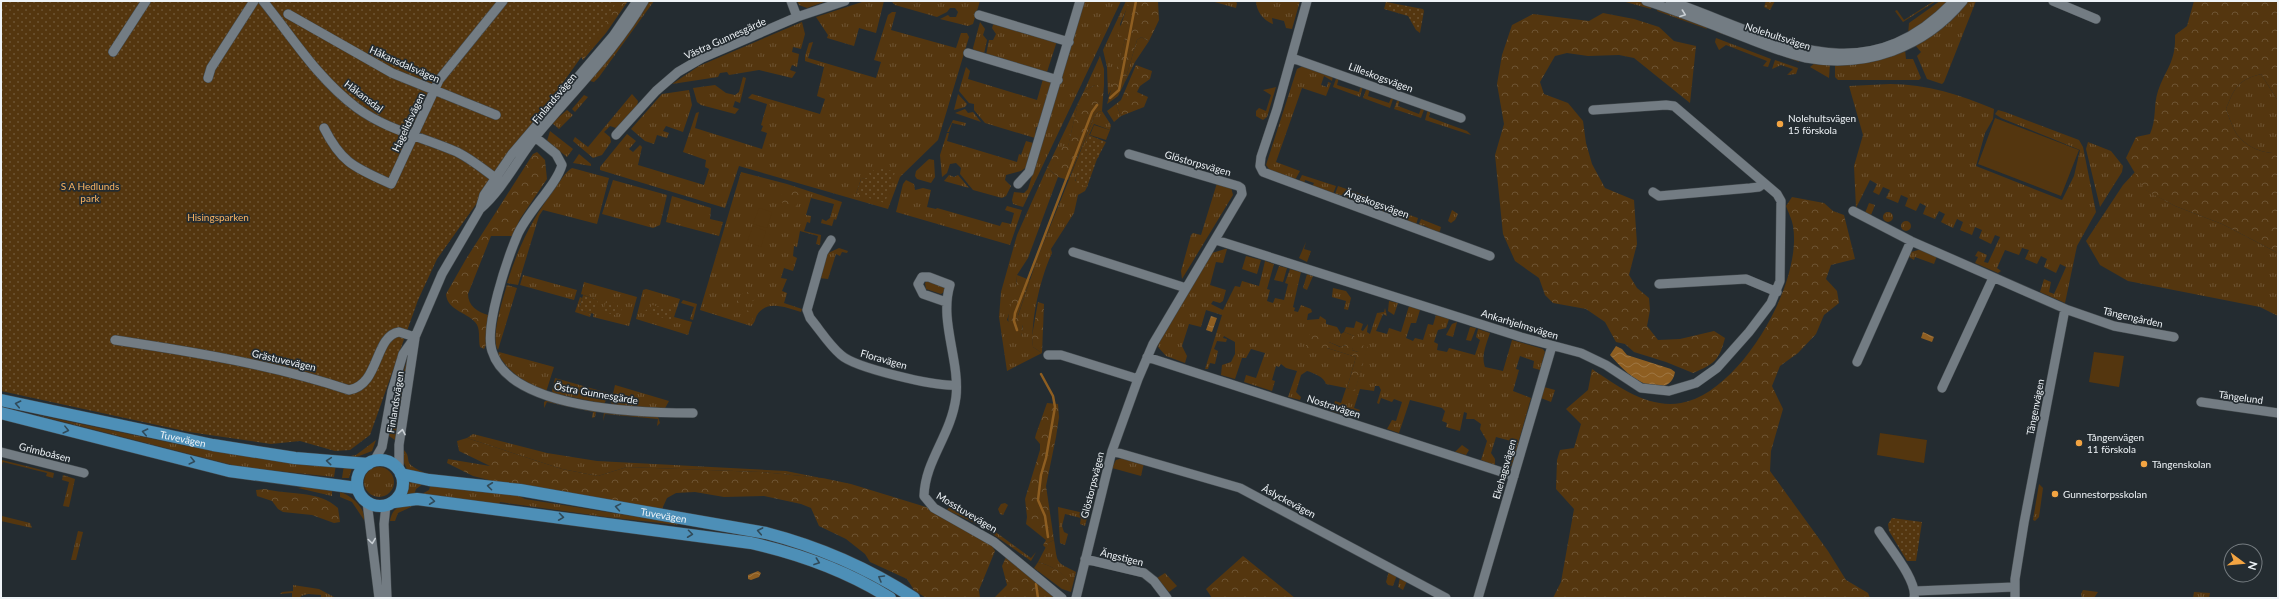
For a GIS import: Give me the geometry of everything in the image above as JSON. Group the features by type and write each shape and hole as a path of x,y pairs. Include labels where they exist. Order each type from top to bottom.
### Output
{"main road":[{"name":"Tuvevägen","path":"1,400 213,445 295,458 388,462 400,472 429,480 520,490 766,533 799,542 844,559 914,598"},
{"name":"Tuvevägen","path":"1,413 229,471 357,488"},
{"path":"367,502 362,498 357,488 359,474 371,462"},
{"path":"390,504 402,491 403,482 400,472"},
{"name":"Tuvevägen","path":"367,502 375,506 417,499 751,542 786,551 828,566 890,598"}],"street":[{"path":"114,52 146,1"},
{"path":"208,78 211,68 254,1"},
{"name":"Håkansdal","path":"263,1 296,47 334,88 357,108 381,123 457,152 472,160 498,181"},
{"name":"Hagelidsvägen","path":"324,128 336,150 345,160 355,167 391,184 439,80 503,1"},
{"name":"Finlandsvägen","path":"371,462 382,448 392,391 403,354 415,337 442,274 480,209 491,200 498,181 529,133 613,36 637,1"},
{"name":"Finlandsvägen","path":"498,181 619,39 644,1"},
{"path":"791,1 797,17"},
{"name":"Västra Gunnesgärde","path":"616,135 656,91 678,72 702,58 797,17 845,1"},
{"path":"1018,184 1029,172 1058,80 1080,1"},
{"path":"1292,58 1307,1"},
{"name":"Nolehultsvägen","path":"1646,1 1801,57 1837,61 1870,58 1896,51 1913,43 1939,26 1963,1"},
{"name":"Nolehultsvägen","path":"1670,1 1800,49 1833,54 1851,54 1882,48 1906,38 1931,23 1954,1"},
{"path":"2052,1 2096,19"},
{"name":"Håkansdalsvägen","path":"288,14 383,69 496,114"},
{"path":"979,15 1069,42"},
{"path":"968,53 1058,80"},
{"name":"Lilleskogsvägen","path":"1292,58 1462,118"},
{"name":"Ängskogsvägen","path":"1292,58 1263,150 1260,166 1263,172 1490,256"},
{"name":"Ankarhjelmsvägen","path":"1216,240 1581,354 1603,363 1641,388 1658,391 1681,389 1700,381 1717,368 1749,332 1771,304 1777,292 1780,281 1781,205 1779,197 1674,106 1666,105 1593,110"},
{"name":"Östra Gunnesgärde","path":"535,138 556,154 562,164 558,174 536,202 517,235 493,313 490,344 494,356 513,379 532,390 548,396 607,408 648,413 693,413"},
{"name":"Glöstorpsvägen","path":"1076,598 1112,451 1147,357 1153,344 1240,200 1242,194 1241,188 1129,154"},
{"path":"1653,192 1659,196 1759,187 1763,184"},
{"path":"1853,211 1911,241 2065,309"},
{"name":"Floravägen","path":"831,240 823,254 807,310 810,318 842,356 856,363 936,385 956,385"},
{"path":"1857,362 1911,241"},
{"path":"1073,252 1186,288"},
{"path":"1942,388 1993,278"},
{"path":"1659,284 1746,279 1777,292"},
{"name":"Mosstuvevägen","path":"946,302 956,385 950,423 927,471 924,496 934,508 994,542 1062,598"},
{"name":"Tångengården","path":"2065,309 2114,326 2174,337"},
{"name":"Tångenvägen","path":"2015,598 2014,587 2030,493 2065,309"},
{"name":"Grästuvevägen","path":"115,340 170,348 279,370 349,390 356,389 367,380 391,335 399,332 415,337"},
{"name":"Finlandsvägen","path":"400,472 399,445 415,337"},
{"name":"Ekehagsvägen","path":"1478,598 1552,346"},
{"path":"1048,355 1061,355 1138,379"},
{"name":"Nostravägen","path":"1147,357 1514,476"},
{"name":"Tångelund","path":"2201,402 2278,413"},
{"name":"Åslyckevägen","path":"1112,451 1240,488 1446,598"},
{"name":"Grimboåsen","path":"1,452 84,473"},
{"path":"367,502 379,598"},
{"path":"387,598 384,524 390,504"},
{"path":"1880,531 1915,594 2014,587"},
{"name":"Ängstigen","path":"1085,559 1144,573 1154,581 1167,598"}],"green space":[{"name":"Hisingsparken","path":"1,1 617,1 602,28 437,259 418,300 370,435 350,450 335,451 300,441 271,444 189,432 1,391"},
{"path":"574,1 628,1 606,33 583,60 577,50"},
{"path":"648,1 654,1 599,77 594,82 590,81 626,36"},
{"path":"797,1 824,2 807,8 799,5"},
{"path":"865,1 884,1 876,33 859,28 854,46 827,38 828,35 816,17"},
{"path":"891,1 980,1 973,24 968,26 940,19 948,15 950,17 956,17 958,12 955,8 950,8 947,12 937,17 895,5"},
{"path":"1082,1 1121,1 1023,207 1013,204 1012,200 1014,192 1024,193 1028,189 1073,40"},
{"path":"1126,1 1130,1 1120,24 1125,39 1113,87 1108,95 1107,67 1103,50"},
{"path":"1129,1 1158,1 1159,20 1149,41 1141,37 1137,40 1124,84 1118,96 1107,104 1125,39 1118,34"},
{"path":"1211,1 1235,1 1237,3 1236,8"},
{"path":"1256,1 1300,1 1292,29 1286,28 1284,21 1272,18 1273,24 1267,21 1259,12"},
{"path":"1622,1 1636,1 1652,5 1651,9"},
{"path":"1766,1 1775,1 1770,10 1764,7"},
{"path":"1936,1 1903,22 1895,11 1897,10 1904,20"},
{"path":"1940,1 1951,1 1908,35 1909,23"},
{"path":"1967,1 1976,1 1944,82 1942,84 1927,79 1917,56 1921,52 1915,45"},
{"path":"2194,1 2278,1 2278,101 2261,74 2247,79 2238,86 2226,109 2239,138 2260,151 2278,153 2278,253 2222,224 2175,206 2145,190 2126,158 2136,137 2150,134 2154,123 2158,91 2174,52 2175,35 2187,26"},
{"path":"1386,2 1423,9 1424,11 1420,33 1416,30 1408,16 1384,9"},
{"path":"1658,8 1705,25 1707,29 1657,11"},
{"path":"892,12 896,12 891,30 956,48 961,33 967,33 969,37 938,140 900,177 888,209 739,166 725,208 600,170 600,167 627,134 636,141 629,149 633,152 640,145 642,147 638,165 704,185 709,169 705,167 706,160 683,152 696,113 699,112 695,128 762,149 767,133 761,131 763,126 761,125 767,104 748,98 752,94 820,114 825,99 817,96 824,67 805,61 809,43 813,42 808,58 876,78 881,62 874,60 888,15","holes":["872,178 856,194 861,179"]},
{"path":"1603,13 1634,19 1659,27 1674,41 1696,46 1690,103 1634,58 1619,55 1588,56 1567,53 1555,56 1540,82 1544,94 1568,103 1583,121 1586,143 1592,164 1605,188 1634,200 1637,244 1629,275 1637,288 1649,298 1650,310 1647,326 1658,340 1680,339 1714,331 1725,338 1715,361 1693,373 1666,362 1634,352 1625,344 1616,342 1605,322 1586,309 1553,303 1545,295 1539,278 1515,261 1503,234 1495,155 1504,124 1497,84 1502,55 1512,25 1533,14 1589,21"},
{"path":"802,22 805,34 801,49 793,47 792,52 799,54 797,67 792,65 790,70 796,72 792,78 759,70 729,75 727,72 720,73 718,77 672,84 699,66"},
{"path":"980,22 985,29 983,35 987,40 984,54 974,51 973,48"},
{"path":"994,22 1057,41 1047,72 986,55 989,40 993,40 996,34 992,28"},
{"path":"1719,30 1799,61 1799,62 1717,32"},
{"path":"1141,37 1149,41 1135,62 1124,84 1137,40"},
{"path":"1716,38 1771,59 1768,67 1763,66 1767,61 1726,45 1719,50 1715,42"},
{"path":"1905,50 1906,59 1913,59 1921,78 1919,80 1838,80 1835,77 1835,64"},
{"path":"1100,56 1104,69 1104,85 1095,85 1084,91"},
{"path":"1775,60 1798,68 1796,74 1787,75 1793,69 1781,65 1772,69"},
{"path":"1815,63 1830,64 1829,78 1810,67"},
{"path":"1136,65 1152,71 1150,79 1140,86 1137,92 1148,97 1144,107 1121,116 1116,104 1121,100"},
{"path":"1305,65 1333,76 1332,81 1324,76 1321,85 1327,87 1328,82 1331,83 1326,96 1302,88 1276,162 1300,171 1295,180 1272,173 1266,165 1297,69"},
{"path":"966,67 970,71 968,79 1037,100 1043,79 1055,81 1038,128 1036,127 1035,138 985,123 974,110 974,104 969,103 959,91"},
{"path":"2261,74 2278,101 2278,153 2260,151 2239,138 2226,109 2232,95 2242,82 2253,76"},
{"path":"1337,76 1339,77 1337,85 1359,92 1361,85 1363,86 1360,97 1333,87"},
{"path":"743,77 746,78 740,103 735,101 733,107 739,109 735,114 701,105 697,102 693,88 715,85 726,93 735,95 739,92"},
{"path":"1904,84 1944,91 1994,109 1993,119 1985,133 1976,166 2062,200 2074,176 2080,150 2001,118 1995,114 1998,110 2005,112 2079,140 2083,147 2096,212 2077,246 2065,303 2040,292 2044,279 2051,282 2049,292 2054,294 2066,267 2060,264 2056,273 2044,267 2047,259 2041,256 2037,264 2025,259 2029,250 2022,248 2019,255 2005,250 1997,268 2001,271 1998,273 1975,263 1978,257 1975,256 1978,251 1987,255 1984,262 1988,263 2000,237 1995,235 1991,244 1979,238 1982,230 1975,227 1972,235 1960,230 1963,222 1957,219 1953,228 1941,222 1945,214 1939,211 1935,219 1923,214 1926,206 1920,203 1916,211 1905,206 1908,198 1901,195 1898,203 1886,198 1890,190 1883,187 1879,195 1873,192 1877,184 1870,180 1856,208 1854,166 1863,135 1849,86"},
{"path":"1095,85 1104,85 1102,111 1095,115 1068,180 1058,177 1047,168 1057,147 1068,146 1078,103 1084,91"},
{"path":"1276,87 1267,117 1263,120 1256,116 1256,111 1259,108 1266,111 1271,95 1263,90"},
{"path":"1367,87 1370,88 1368,96 1389,103 1392,96 1394,96 1390,108 1363,98"},
{"path":"689,90 692,105 683,132 666,126 663,131 669,133 667,138 657,135 654,144 645,141 631,129 662,94"},
{"path":"632,94 638,101 637,106 616,128 610,126 604,132 610,137 611,142 602,155 593,158 573,141 575,137 588,147"},
{"path":"958,94 967,104 965,107 954,110"},
{"path":"584,95 588,97 575,112 572,109"},
{"path":"1398,98 1400,99 1398,106 1419,114 1422,106 1425,107 1421,118 1394,109"},
{"path":"1078,103 1068,147 1057,147"},
{"path":"1116,104 1121,116 1114,122 1107,111"},
{"path":"965,109 968,113 973,112 981,122 955,113"},
{"path":"1428,109 1431,109 1429,117 1467,131 1471,135 1425,120"},
{"path":"567,110 573,115 559,129 552,123"},
{"path":"1102,111 1111,125 1110,130 1094,124 1086,142 1091,149 1099,155 1098,158 1084,154 1075,181 1088,185 1085,191 1078,195 1074,213 1051,249 1052,253 1040,286 1033,325 1033,347 1042,353 1007,371 999,317 1001,292 1017,235 1047,168 1058,177 1028,258 1017,275 1016,291 1007,320 1021,336 1023,327 1018,316 1037,259 1095,115"},
{"path":"1995,118 2079,150 2061,196 1978,164"},
{"path":"953,120 966,123 965,126 952,123 949,132 947,132"},
{"path":"1094,125 1110,130 1106,140 1090,135"},
{"path":"550,131 573,149 567,157 547,141"},
{"path":"947,133 949,133 947,141 1017,162 1019,154 1021,155 1026,141 1037,144 1028,166 1021,171 1006,175 1005,180 1011,186 1006,196 1002,198 973,190 960,174 961,168 956,163 950,164 947,173 942,177 940,155"},
{"path":"1089,135 1106,142 1097,159 1087,187 1075,183 1081,154"},
{"path":"2088,142 2111,151 2123,166 2122,172 2100,207 2086,149"},
{"path":"537,152 545,160 547,179 520,219 513,236 491,236 468,294 468,298 474,308 488,315 486,345 484,349 480,347 479,330 477,324 453,307 447,299 446,294 466,259 533,154"},
{"path":"579,154 591,164 591,166 573,163"},
{"path":"929,159 934,160 935,177 931,183 917,179 915,176 916,171"},
{"path":"871,167 876,174 881,168 895,172 885,203 856,194 861,179 871,177 867,170"},
{"path":"572,168 609,178 597,224 543,210 539,216 518,285 507,283 521,245 533,221 563,176"},
{"path":"741,172 787,184 842,202 836,220 834,219 832,226 821,223 822,219 826,221 830,218 834,204 811,198 806,215 811,216 810,223 807,222 804,231 821,235 820,245 816,244 818,236 800,231 797,247 794,246 793,256 797,258 793,271 784,268 781,278 787,279 782,291 787,293 784,303 802,309 801,312 778,306 766,307 757,315 751,326 700,310"},
{"path":"2135,172 2146,190 2175,206 2222,224 2278,253 2278,316 2260,307 2128,281 2100,265 2086,241 2123,185"},
{"path":"949,175 954,177 958,175 969,188 944,181"},
{"path":"1302,175 1336,186 1333,194 1312,187 1314,183 1305,180 1304,184 1299,181"},
{"path":"613,180 667,195 660,225 653,228 602,214"},
{"path":"906,180 914,184 915,190 923,188 931,190 927,207 937,208 1000,226 1002,222 1011,224 1014,213 1005,210 1007,206 1022,210 1010,245 896,212 903,184"},
{"path":"1217,183 1231,187 1233,195 1182,279 1181,271 1191,235 1193,233 1201,235"},
{"path":"1338,186 1369,197 1366,207 1346,199 1347,196 1335,194"},
{"path":"796,191 799,193 799,201 791,211 784,207 780,196 783,192"},
{"path":"672,196 711,208 710,219 723,222 719,236 666,222"},
{"path":"1792,197 1824,203 1833,211 1844,215 1855,259 1831,265 1826,279 1837,291 1839,303 1824,315 1816,334 1798,353 1780,366 1772,386 1783,409 1771,451 1770,471 1828,551 1846,580 1868,593 1870,598 1553,598 1561,582 1574,509 1556,489 1557,460 1560,450 1574,448 1581,424 1566,409 1588,390 1592,369 1634,395 1657,403 1669,404 1681,403 1703,395 1725,379 1745,358 1763,332 1778,304 1788,276 1793,250 1793,226 1786,206"},
{"path":"1869,203 1875,205 1871,215 1865,213"},
{"path":"1384,206 1418,218 1416,225 1394,217 1394,214 1382,212"},
{"path":"759,208 772,212 767,228 753,224"},
{"path":"1452,210 1458,214 1455,220 1451,223 1448,221"},
{"path":"1886,212 1890,212 1892,213 1892,221 1886,222 1883,219 1883,215"},
{"path":"1421,219 1441,227 1440,231 1438,233 1423,225 1422,227 1418,226"},
{"path":"1904,221 1908,221 1910,222 1910,230 1904,231 1901,228 1901,224"},
{"path":"753,226 766,231 761,247 747,242"},
{"path":"1306,242 1304,249 1311,251 1307,262 1299,258"},
{"path":"839,248 848,251 847,253 842,252 840,256 836,254 828,279 819,278 826,254"},
{"path":"1227,249 1223,263 1216,262 1210,285 1226,290 1223,301 1220,303 1213,301 1211,304 1223,310 1235,286 1240,287 1242,281 1259,286 1265,261 1274,264 1267,289 1270,290 1267,301 1273,303 1275,298 1284,300 1288,284 1285,283 1290,269 1301,272 1293,307 1295,308 1294,311 1298,312 1301,305 1311,309 1312,312 1308,314 1307,320 1319,319 1320,316 1326,320 1326,324 1337,327 1341,334 1340,338 1347,344 1341,347 1329,342 1306,348 1327,348 1356,357 1347,388 1355,390 1367,348 1358,352 1352,350 1354,336 1344,332 1346,327 1354,328 1356,321 1363,324 1361,330 1363,331 1368,324 1367,332 1370,334 1377,313 1384,312 1385,308 1387,316 1383,314 1376,331 1387,334 1389,328 1401,332 1409,306 1420,310 1416,323 1411,323 1406,338 1413,341 1415,338 1423,340 1428,324 1433,325 1436,315 1449,319 1446,328 1438,330 1434,342 1438,344 1437,350 1447,352 1449,348 1475,355 1480,340 1476,337 1478,329 1490,333 1484,355 1485,367 1503,371 1512,340 1543,349 1545,352 1540,370 1533,368 1534,361 1520,356 1516,369 1519,370 1513,391 1531,398 1512,465 1507,468 1509,459 1506,458 1511,441 1496,437 1491,453 1495,459 1495,466 1481,460 1487,441 1480,429 1481,424 1474,419 1466,419 1467,413 1464,412 1460,431 1446,427 1447,423 1442,421 1445,411 1442,408 1410,400 1399,433 1387,429 1392,420 1396,421 1402,402 1394,399 1392,402 1381,398 1379,404 1377,403 1381,390 1379,386 1375,386 1374,391 1360,389 1354,408 1360,410 1357,419 1331,411 1335,401 1341,403 1346,388 1326,384 1321,377 1307,371 1301,375 1296,392 1301,397 1300,400 1288,397 1297,371 1286,368 1281,364 1279,367 1276,366 1272,380 1275,381 1272,391 1244,382 1246,375 1256,378 1265,353 1251,349 1246,358 1242,358 1235,379 1221,375 1222,365 1231,362 1235,354 1235,342 1224,336 1223,338 1227,339 1226,342 1217,341 1214,349 1218,351 1215,364 1210,363 1208,369 1205,369 1222,315 1206,310 1201,327 1189,324 1182,346 1187,356 1185,363 1166,356 1158,347 1159,343 1212,253"},
{"path":"1922,249 1937,256 1934,264 1915,257 1914,260 1909,257 1911,252"},
{"path":"1246,256 1261,260 1257,274 1242,269"},
{"path":"1279,266 1287,268 1283,282 1274,280"},
{"path":"1307,274 1313,276 1307,290 1303,288"},
{"path":"523,275 577,290 574,300 520,285"},
{"path":"1017,275 1030,280 1018,315 1022,325 1021,336 1012,334 1008,319 1017,283"},
{"path":"927,281 945,287 944,292 941,294 926,289 925,283"},
{"path":"584,282 637,297 629,326 593,317 597,300 581,294"},
{"path":"507,285 517,288 498,350 495,337 496,328"},
{"path":"1333,288 1346,291 1351,298 1348,310 1344,309 1346,301 1332,297"},
{"path":"646,289 680,299 674,317 692,322 688,335 636,319 643,290"},
{"path":"757,289 758,290 754,300 748,304 742,294"},
{"path":"583,295 598,300 594,314 579,310"},
{"path":"580,297 582,298 579,310 591,313 590,317 575,312"},
{"path":"739,298 745,306 740,312 731,309"},
{"path":"683,300 697,304 693,320 690,319 694,307 681,303"},
{"path":"606,301 618,304 618,307 622,308 620,314 616,313 615,315 603,312"},
{"path":"1389,301 1398,303 1394,315 1388,311"},
{"path":"1038,302 1044,304 1042,353 1033,347 1032,336"},
{"path":"652,305 673,310 671,321 645,311"},
{"path":"746,311 750,311 752,312 752,320 746,321 743,318 743,314"},
{"path":"1457,322 1453,337 1446,335 1452,324"},
{"path":"1470,327 1476,328 1471,341 1466,340"},
{"path":"1318,328 1329,342 1340,347 1346,345 1342,344 1340,338 1341,334 1344,332 1354,336 1356,339 1352,350 1358,352 1361,345 1368,347 1355,391 1347,388 1356,357 1327,348 1305,348 1311,330"},
{"path":"499,352 554,367 546,391 518,377 507,367 498,354"},
{"path":"2094,352 2124,356 2119,387 2089,382"},
{"path":"409,353 395,440 389,436 395,400"},
{"path":"555,378 608,393 609,395 604,404 553,393 552,391"},
{"path":"615,385 669,401 664,410 613,405 611,402"},
{"path":"1544,387 1555,390 1551,402 1541,398"},
{"path":"547,400 596,411 595,417 592,418 593,412 547,402 544,408 544,402"},
{"path":"1047,403 1058,404 1059,417 1046,486 1054,540 1048,543 1046,548 1043,545 1046,540 1026,524 1027,517 1025,499 1040,450 1040,444 1035,438"},
{"path":"604,412 658,417 660,423 657,426 658,419 605,414 603,421"},
{"path":"33,414 191,447 313,466 336,464 334,477 240,467"},
{"path":"1880,433 1927,440 1924,463 1877,455"},
{"path":"473,434 547,453 597,461 786,471 820,478 761,472 627,467 598,476 562,469 467,438"},
{"path":"467,438 562,469 598,476 627,467 761,472 822,478 851,484 926,507 991,544 995,551 979,590 980,598 926,598 914,590 907,579 870,562 865,554 846,539 819,526 811,508 801,504 764,496 724,497 695,492 676,493 667,498 662,509 505,484 473,476 447,463 448,459 490,466 459,451 457,441"},
{"path":"376,440 372,451 354,458 345,457 356,455"},
{"path":"1462,445 1469,450 1466,455 1455,452"},
{"path":"403,449 408,456 409,463 416,469 423,472 425,476 408,471 402,459"},
{"path":"1126,457 1144,463 1141,476 1112,468 1116,460"},
{"path":"2,460 54,473 53,478 46,476 47,473 3,462 1,467"},
{"path":"344,465 353,465 349,478 342,478"},
{"path":"379,467 385,468 393,476 393,488 385,496 379,497 373,496 365,488 364,482 365,476 373,468"},
{"path":"63,475 75,479 69,507 63,506 69,482 62,480"},
{"path":"410,481 423,484 416,489 414,495 407,494"},
{"path":"431,483 509,491 525,499 676,523 678,525 606,517 500,502 499,504 420,495 429,490"},
{"path":"2039,484 2043,488 2039,517 2035,521 2033,520"},
{"path":"304,487 332,490 332,496 298,488"},
{"path":"265,489 322,498 338,508 340,522 334,523 312,515 283,512 278,509 272,501 257,496 256,490"},
{"path":"340,492 349,496 357,503 363,511 364,520 352,502 340,497"},
{"path":"413,503 411,507 398,513 395,521 390,521 395,510 401,506"},
{"path":"1005,503 1008,505 1003,515 1000,514 998,509 1001,504"},
{"path":"951,505 984,521 981,526 947,510"},
{"path":"1058,507 1088,514 1085,526 1080,524 1081,518 1065,514 1062,526 1064,532 1068,534 1065,545 1060,543"},
{"path":"2,516 30,523 32,528 1,521"},
{"path":"1892,518 1922,522 1916,561 1907,561 1889,531 1888,524"},
{"path":"986,525 1031,558 1036,552 1031,561 984,528"},
{"path":"78,531 83,532 76,560 71,560"},
{"path":"1054,540 1057,558 1061,564 1076,572 1071,592 1068,581 1060,572 1038,562 1048,543"},
{"path":"1243,556 1295,598 1212,598 1206,589"},
{"path":"1006,557 1058,598 994,598 1007,585 1002,566"},
{"path":"1038,562 1055,569 1065,576 1071,592 1062,589 1034,568"},
{"path":"1389,571 1397,575 1393,586 1388,585 1386,582"},
{"path":"1165,573 1177,586 1169,592 1157,578"},
{"path":"1400,577 1407,581 1403,590 1398,587"},
{"path":"293,585 319,589 336,598 321,598 321,595 308,594 301,596 300,598 292,598 292,593 280,594 282,592 293,591"},
{"path":"2083,590 2098,592 2094,598 2082,598 2081,594"},
{"path":"2194,592 2210,593 2209,598 2193,598"}],"water":[{"path":"1211,316 1217,318 1212,332 1206,330"},
{"path":"1923,332 1934,337 1932,342 1921,338"},
{"path":"1616,346 1622,349 1627,355 1671,369 1675,372 1673,378 1667,385 1657,387 1637,380 1624,370 1610,355"},
{"path":"758,571 761,573 759,577 751,580 748,579 748,575"}],"waterway":[{"path":"1110,98 1119,90 1136,1"},
{"path":"1017,330 1014,321 1015,313 1092,112 1097,105"},
{"path":"1041,374 1053,396 1055,407 1046,458 1041,475 1038,500 1045,516 1048,537"},
{"path":"1036,584 1038,598"}],"place":[{"name":"Nolehultsvägen 15 förskola","path":"1780,124"},
{"name":"Tångenvägen 11 förskola","path":"2079,443"},
{"name":"Tångenskolan","path":"2144,464"},
{"name":"Gunnestorpsskolan","path":"2055,494"}],"park label":[{"name":"S A Hedlunds park","path":"90,192"}]}
